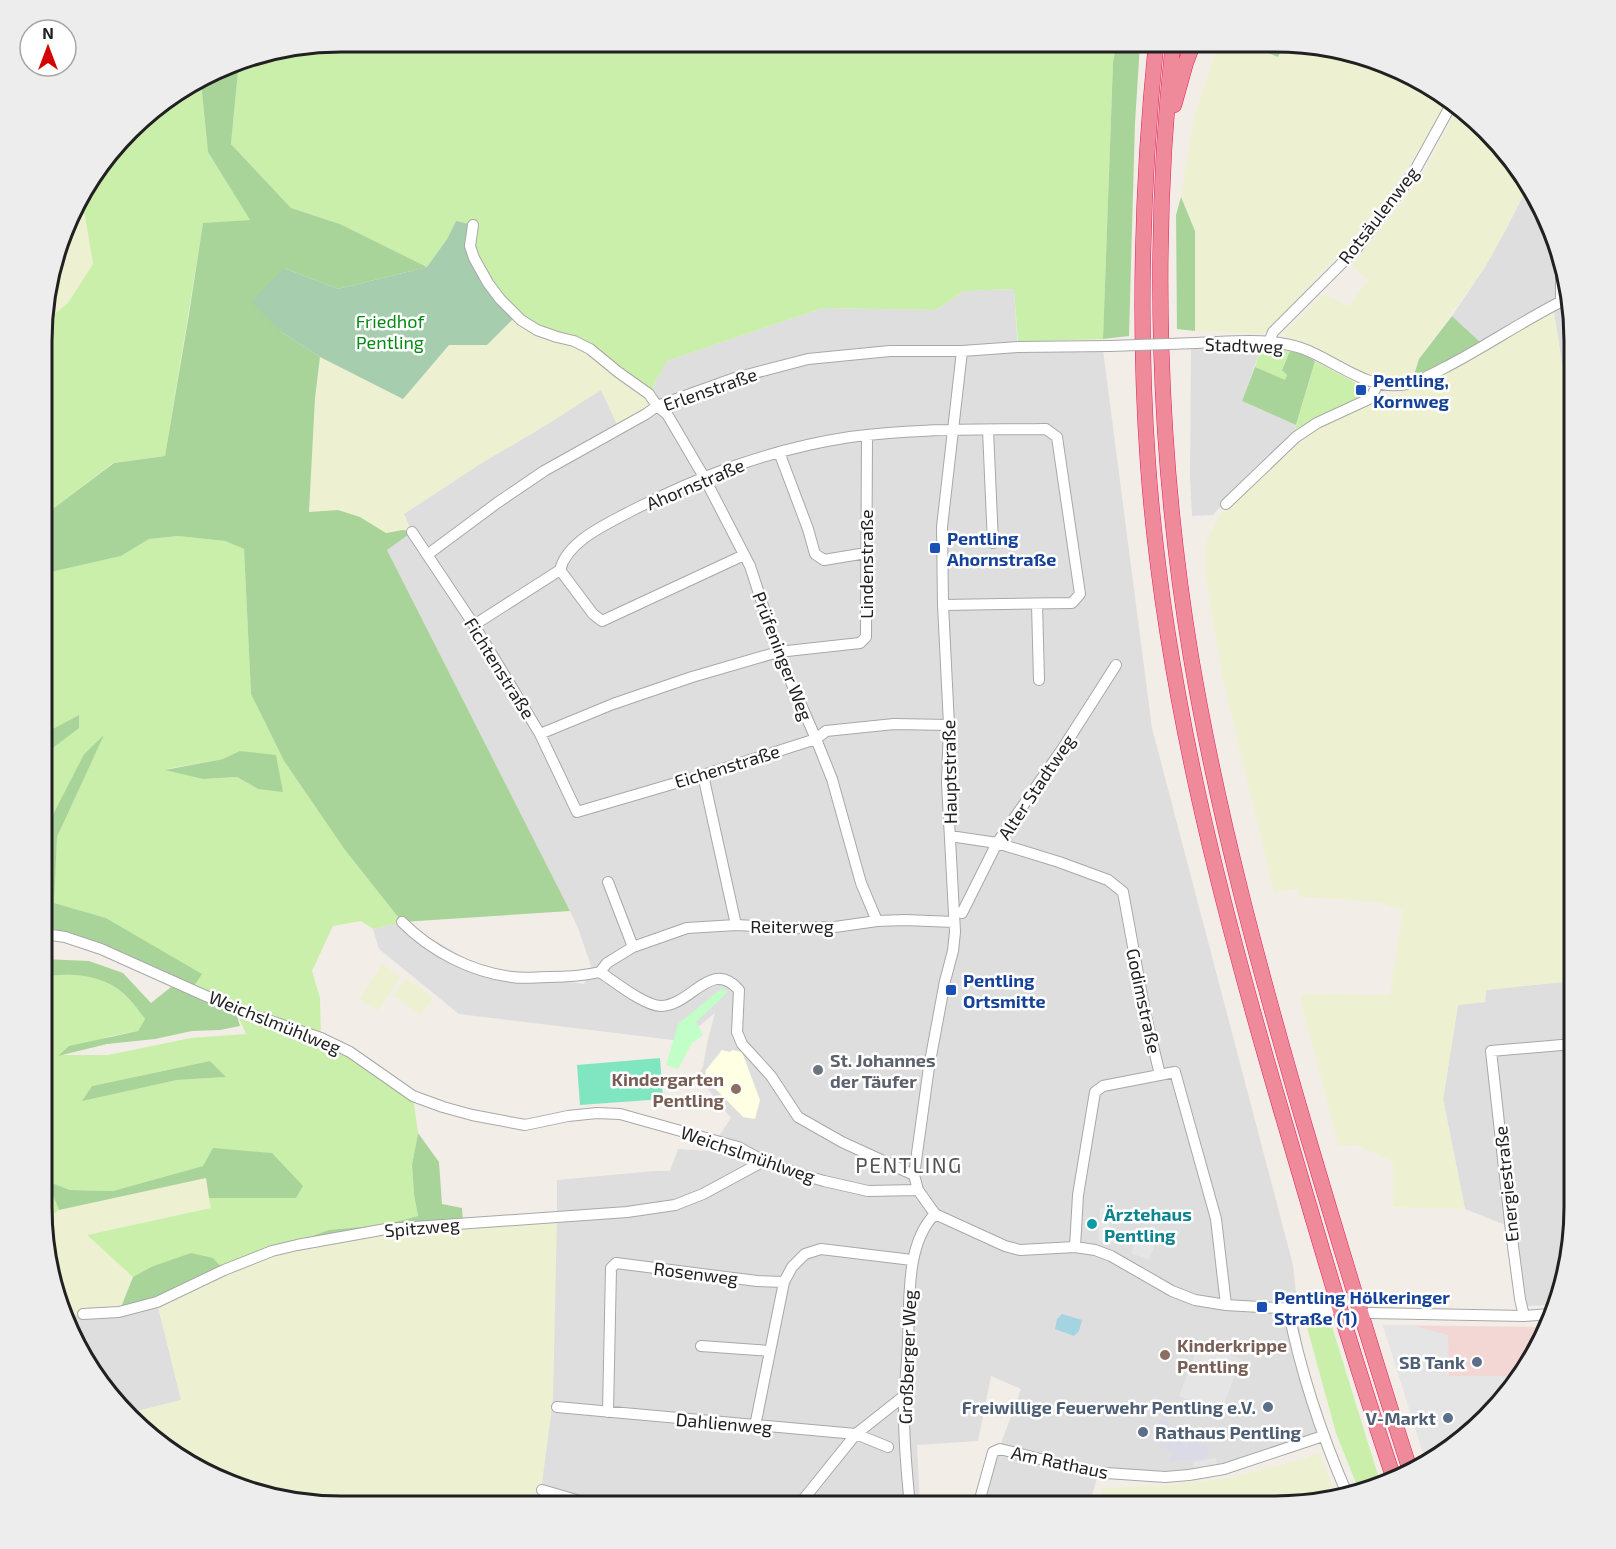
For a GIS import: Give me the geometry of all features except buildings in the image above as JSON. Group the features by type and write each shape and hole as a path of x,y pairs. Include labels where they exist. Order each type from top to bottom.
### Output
{"highway":[{"path":"1155,52 1145,175 1144,352 1148,464 1160,575 1172,652 1215,866 1253,1014 1341,1318 1392,1472"},
{"path":"1172,52 1163,152 1162,356 1168,463 1190,655 1234,869 1271,1009 1362,1322 1408,1464"},
{"path":"1163,152 1178,90 1190,52"}],"street":[{"name":"Rotsäulenweg","path":"1269,342 1273,332 1356,249 1413,174 1448,110"},
{"name":"Prüfeninger Weg","path":"473,225 470,246 474,258 488,283 513,312 537,330 574,340 590,349 650,394 657,406 667,414 704,477 750,566 778,652 832,778 861,883 877,921"},
{"name":"Stadtweg","path":"962,351 1018,347 1269,342 1300,348 1320,356 1355,376 1378,383 1408,384 1467,356 1561,302"},
{"name":"Erlenstraße","path":"427,555 544,471 657,406 735,378 808,359 890,351 962,351"},
{"name":"Hauptstraße","path":"918,1190 914,1174 929,1067 955,932 947,783 949,725 943,605 942,523 962,351"},
{"path":"1226,504 1296,437 1317,423 1371,398 1378,383"},
{"name":"Ahornstraße","path":"474,625 560,570 562,560 578,543 617,518 704,477 738,464 779,452 849,437 954,429 1046,429 1057,437 1080,594 1072,603 943,605"},
{"path":"988,430 993,543"},
{"name":"Lindenstraße","path":"540,734 613,704 692,677 778,652 860,643 866,637 867,435"},
{"path":"779,452 815,554 824,560 866,553"},
{"name":"Fichtenstraße","path":"412,532 474,625 540,734 578,812"},
{"path":"560,570 592,614 602,621 744,555"},
{"path":"1037,604 1039,680"},
{"name":"Alter Stadtweg","path":"962,913 997,843 1063,748 1116,665"},
{"name":"Eichenstraße","path":"578,812 816,739 826,731 894,724 949,725"},
{"path":"703,775 736,925"},
{"name":"Godimstraße","path":"950,836 997,843 1108,880 1123,892 1145,1012 1160,1075 1175,1072 1216,1219 1226,1305"},
{"path":"608,882 633,947"},
{"name":"Reiterweg","path":"600,972 607,963 633,947 687,928 736,925 789,928 835,927 905,920 954,922"},
{"path":"402,922 441,953 456,961 489,972 514,977 582,976 600,972 650,1005 663,1006 678,1002 708,981 720,978 732,982 739,990 737,1032 742,1044 771,1076 798,1117 842,1142 914,1174"},
{"name":"Weichslmühlweg","path":"52,936 101,949 235,1009 321,1038 350,1052 413,1096 443,1107 525,1125 568,1116 597,1113 620,1114 738,1147 764,1161 805,1176 868,1191 918,1190"},
{"name":"Energiestraße","path":"1524,1316 1511,1231 1491,1051 1564,1045"},
{"path":"1076,1247 1078,1195 1095,1092 1103,1086 1160,1075"},
{"name":"Spitzweg","path":"83,1314 119,1312 157,1302 224,1270 272,1251 386,1228 627,1212 675,1206 764,1161"},
{"path":"918,1190 935,1214 1005,1246 1034,1250 1076,1247 1095,1250 1111,1256 1172,1291 1195,1300 1226,1305 1330,1311"},
{"name":"Großberger Weg","path":"908,1496 904,1396 912,1260 927,1222 935,1214"},
{"path":"755,1426 784,1282 792,1267 805,1254 821,1249 912,1260"},
{"name":"Rosenweg","path":"608,1412 611,1268 616,1263 757,1281 784,1282"},
{"path":"1288,1308 1297,1353 1323,1436 1345,1488"},
{"path":"1370,1313 1543,1315"},
{"path":"701,1346 770,1352"},
{"path":"806,1496 856,1434 904,1396"},
{"name":"Dahlienweg","path":"557,1407 856,1434 888,1447"},
{"name":"Am Rathaus","path":"981,1496 993,1452 1000,1449 1092,1472 1165,1477 1224,1469 1323,1436"},
{"path":"542,1490 558,1496"}],"shaded area":[{"path":"1215,52 1265,52 1278,57 1280,52 1294,53 1349,62 1402,82 1444,107 1433,130 1389,194 1348,245 1264,334 1195,331 1195,231 1181,197 1194,118"},
{"path":"1454,114 1492,151 1524,195 1485,267 1419,359 1413,378 1389,380 1372,376 1286,339 1284,332 1324,294 1349,306 1368,280 1352,266 1422,176"},
{"path":"1524,195 1542,231 1558,285 1563,322 1564,377 1554,312 1488,350 1452,316 1485,267"},
{"path":"85,215 93,265 68,303 54,315 62,267 80,217"},
{"path":"1014,289 1018,353 1103,350 1152,728 1293,1265 1304,1370 1328,1439 1174,1481 1097,1478 1092,1496 987,1496 996,1457 1021,1389 991,1376 978,1441 917,1445 920,1496 541,1496 557,1216 557,1180 670,1171 678,1149 709,1151 731,1118 698,1077 703,1066 715,1013 681,1041 459,1014 379,949 373,929 402,922 488,971 584,984 591,966 570,911 387,550 404,514 602,389 652,394 654,384 667,361 823,308 936,310 964,291"},
{"path":"1554,312 1564,377 1564,982 1486,990 1485,1002 1458,1005 1443,1099 1465,1209 1393,1207 1393,1162 1357,1145 1339,1146 1300,998 1303,994 1390,995 1403,910 1380,903 1299,897 1299,888 1274,892 1222,675 1206,576 1205,552 1207,540 1220,515 1298,439 1346,413 1425,383"},
{"path":"514,318 567,338 657,406 619,429 601,390 483,462 404,514 412,532 403,530 386,533 360,517 309,512 315,398 320,357 403,398 449,345 487,345"},
{"path":"1262,346 1242,401 1296,425 1294,433 1247,478 1213,515 1192,516 1191,349"},
{"path":"382,964 401,976 378,1011 359,999"},
{"path":"406,978 433,997 421,1015 394,996"},
{"path":"1564,982 1563,1227 1558,1264 1547,1305 1529,1306 1516,1303 1508,1226 1465,1209 1443,1099 1458,1004 1485,1002 1486,990"},
{"name":"Kindergarten Pentling","path":"722,1050 742,1052 760,1100 755,1119 743,1117 705,1078 706,1070"},
{"path":"206,1178 212,1208 88,1235 133,1277 119,1312 73,1315 62,1282 55,1245 52,1215 59,1210"},
{"path":"1100,1208 1113,1209 1106,1245 1098,1240"},
{"path":"557,1216 553,1399 540,1496 322,1496 285,1491 231,1475 197,1458 165,1437 136,1411 181,1400 157,1302 272,1251 342,1237"},
{"path":"1140,1232 1157,1239 1149,1260 1131,1253"},
{"path":"157,1302 181,1400 136,1411 101,1368 73,1315"},
{"name":"V-Markt","path":"1383,1325 1538,1327 1515,1368 1492,1398 1451,1437 1424,1455"},
{"name":"V-Markt","path":"1383,1325 1411,1325 1448,1335 1449,1376 1510,1376 1492,1398 1465,1425 1424,1455"},
{"path":"1199,1344 1241,1359 1221,1412 1179,1396"},
{"path":"1160,1418 1169,1419 1167,1424 1195,1434 1193,1442 1210,1447 1205,1459 1169,1461 1174,1454 1159,1444 1153,1443"},
{"path":"1319,1453 1335,1490 1294,1496 1100,1496 1103,1488 1165,1485 1230,1478"},
{"path":"1216,1458 1217,1467 1194,1470 1193,1462"}],"green space":[{"path":"1115,52 1103,339 1018,342 1014,289 964,291 936,310 823,308 667,361 654,384 652,394 583,346 514,318 456,221 447,239 427,267 340,224 291,208 231,144 238,72 285,58 322,53"},
{"path":"1115,52 1139,52 1135,123 1129,336 1103,339"},
{"path":"1265,52 1280,52 1278,57"},
{"path":"238,72 231,144 291,208 340,224 427,267 338,289 284,268 280,331 320,357 315,398 309,512 338,510 360,517 386,533 403,530 412,532 387,550 570,911 402,922 345,850 284,761 251,694 244,549 225,541 178,536 149,539 121,556 52,572 52,510 114,463 165,456 203,223 250,220 208,152 202,89"},
{"path":"202,89 208,152 250,220 203,224 165,456 113,463 52,509 54,315 68,303 93,264 83,213 91,197 124,151 165,112"},
{"path":"1181,197 1195,231 1195,331 1177,329 1176,215"},
{"name":"Friedhof Pentling","path":"456,221 473,225 469,249 514,318 487,345 449,345 403,399 320,357 280,331 251,302 284,268 338,289 427,267 447,239"},
{"path":"1452,316 1481,343 1413,378 1419,359"},
{"path":"1262,346 1290,351 1282,369 1287,375 1285,381 1255,367"},
{"path":"1290,351 1303,354 1315,361 1296,425 1242,401 1255,367 1285,380 1287,375 1282,370"},
{"path":"1315,361 1354,382 1359,387 1359,395 1354,402 1294,433"},
{"path":"178,536 225,541 244,549 251,694 284,761 345,850 402,922 373,929 361,921 333,926 312,971 320,998 321,1038 413,1096 418,1133 412,1165 418,1216 224,1270 151,1267 133,1277 87,1235 211,1208 209,1198 296,1198 204,1166 113,1191 70,1190 52,1183 52,976 76,975 106,983 127,997 145,1019 138,1031 111,1036 59,1055 108,1055 191,1038 246,1034 235,1009 192,989 201,974 106,918 53,903 57,837 103,737 84,754 52,816 52,748 79,727 79,715 52,729 52,572 121,556 149,539","holes":["223,759 258,789 237,777 203,779 167,769","210,1061 225,1077 177,1080 83,1100 92,1086"]},
{"path":"79,715 79,728 52,749 52,729"},
{"path":"104,735 57,837 54,903 106,918 202,974 192,989 101,949 52,936 52,816 84,754"},
{"path":"240,751 276,755 283,792 258,789 237,777 203,779 165,770 223,759"},
{"path":"52,959 89,961 123,973 151,1003 171,987 235,1009 240,1026 107,1044 58,1056 69,1046 138,1031 145,1019 127,997 116,988 86,976 52,976"},
{"path":"722,988 728,992 696,1022 703,1035 692,1043 678,1069 666,1065 678,1024"},
{"path":"660,1058 663,1099 580,1105 577,1065"},
{"path":"210,1061 226,1077 177,1080 82,1101 92,1086"},
{"path":"418,1133 439,1162 442,1204 462,1208 463,1223 386,1229 272,1251 329,1230 384,1225 418,1216 412,1165"},
{"path":"213,1148 272,1153 303,1186 296,1198 209,1198 206,1178 59,1210 52,1193 52,1183 70,1190 113,1191 203,1166"},
{"path":"52,1193 59,1210 52,1215"},
{"path":"191,1253 213,1258 224,1270 119,1312 133,1277 151,1267"},
{"path":"1305,1320 1330,1320 1379,1477 1357,1485 1336,1433"}],"water":[{"path":"1062,1314 1082,1320 1079,1331 1074,1336 1055,1329 1057,1319"}],"place":[{"name":"Pentling, Kornweg","path":"1361,390"},
{"name":"Pentling Ahornstraße","path":"935,548"},
{"name":"Pentling Ortsmitte","path":"951,990"},
{"name":"St. Johannes der Täufer","path":"818,1070"},
{"name":"Kindergarten Pentling","path":"736,1089"},
{"name":"Ärztehaus Pentling","path":"1092,1224"},
{"name":"Pentling Hölkeringer Straße (1)","path":"1262,1307"},
{"name":"Kinderkrippe Pentling","path":"1165,1355"},
{"name":"SB Tank","path":"1477,1362"},
{"name":"Freiwillige Feuerwehr Pentling e.V.","path":"1268,1407"},
{"name":"V-Markt","path":"1448,1418"},
{"name":"Rathaus Pentling","path":"1143,1432"}],"district":[{"name":"PENTLING","path":"909,1164"}]}
